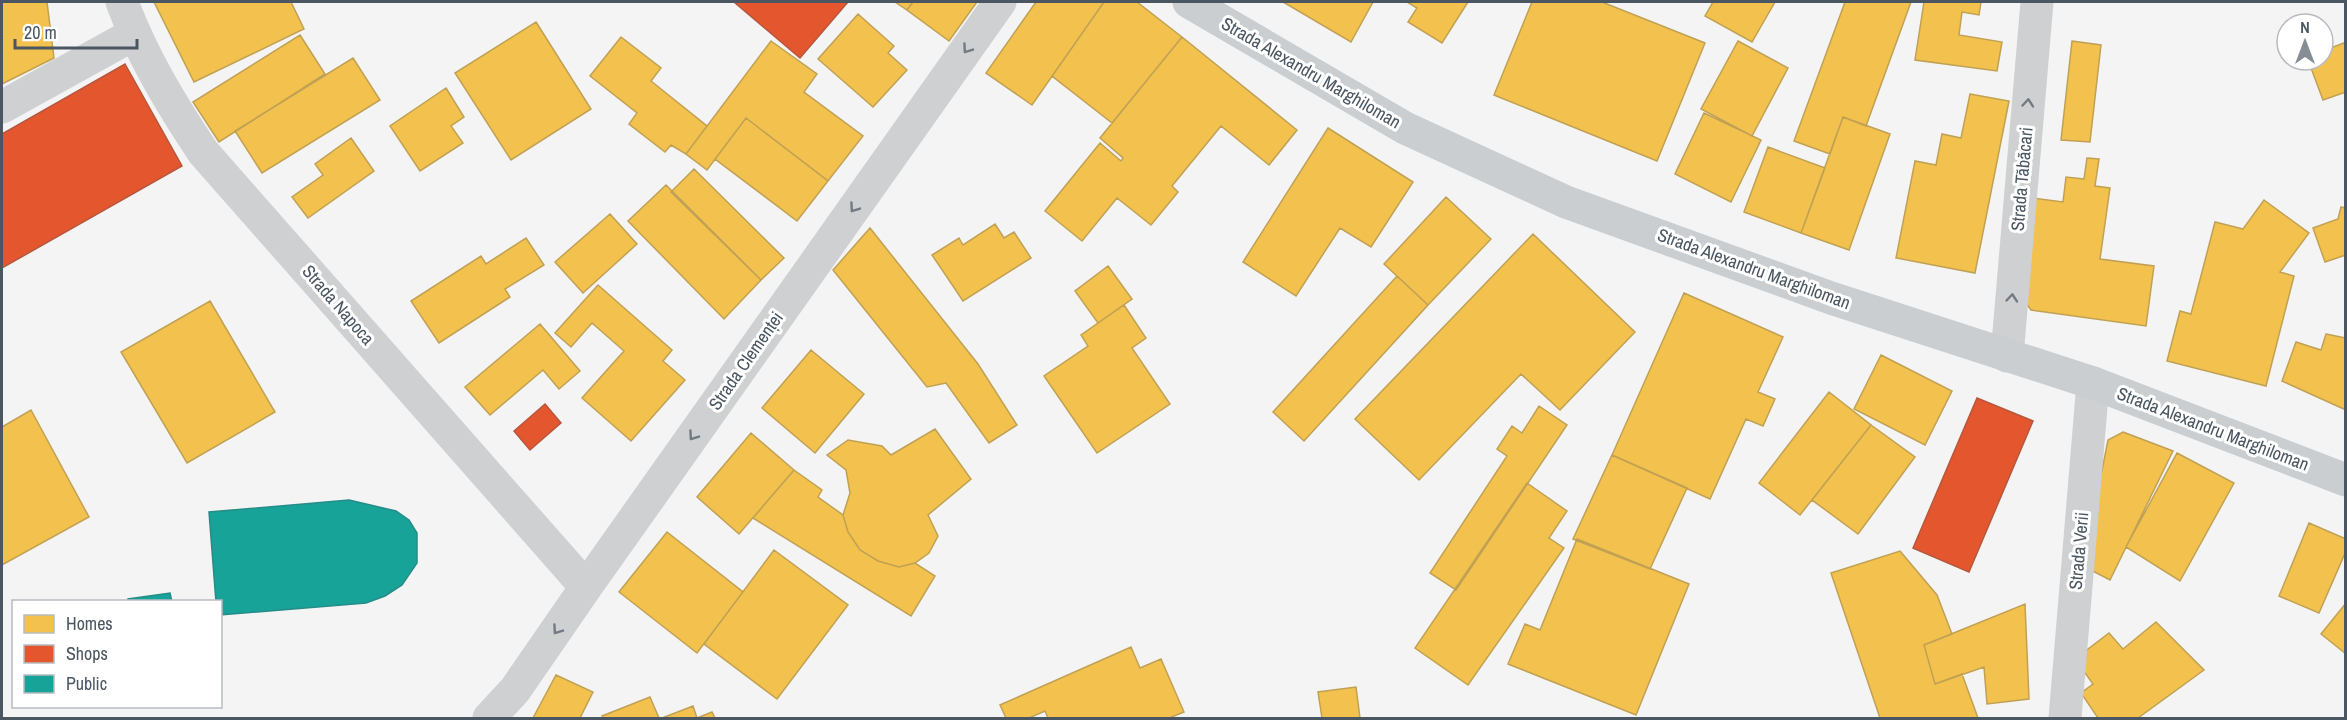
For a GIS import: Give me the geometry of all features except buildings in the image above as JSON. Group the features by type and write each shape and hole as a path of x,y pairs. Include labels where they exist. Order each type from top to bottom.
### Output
{"main road":[{"name":"Strada Alexandru Marghiloman","path":"1189,2 1405,128 1566,202 1832,298 2093,383 2346,480"}],"street":[{"name":"Strada Napoca","path":"122,2 134,34 171,104 203,152 586,587"},
{"name":"Strada Clemenței","path":"489,718 515,690 1000,2"},
{"name":"Strada Tăbăcari","path":"2007,356 2037,2"},
{"path":"2,107 134,34"},
{"name":"Strada Verii","path":"2065,718 2093,383"}]}
